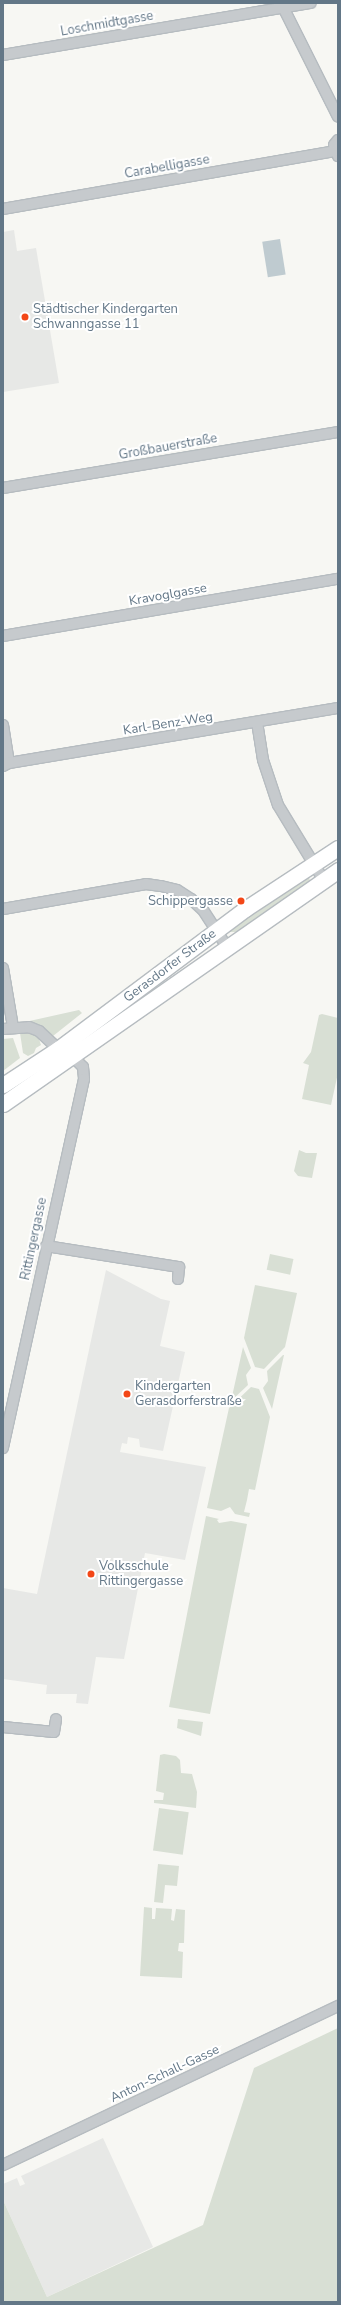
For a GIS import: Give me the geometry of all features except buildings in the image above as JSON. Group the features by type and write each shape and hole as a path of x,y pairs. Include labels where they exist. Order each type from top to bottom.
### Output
{"main road":[{"name":"Gerasdorfer Straße","path":"3,1104 64,1052 245,909 338,848"},
{"name":"Gerasdorfer Straße","path":"3,1085 64,1052 228,947 338,870"}],"street":[{"name":"Loschmidtgasse","path":"3,55 282,5 311,3"},
{"path":"282,5 338,117"},
{"path":"336,153 334,145 338,140"},
{"name":"Carabelligasse","path":"3,209 336,153"},
{"name":"Großbauerstraße","path":"3,488 338,432"},
{"name":"Kravoglgasse","path":"3,636 338,579"},
{"name":"Karl-Benz-Weg","path":"6,765 338,708"},
{"path":"257,722 263,760 275,798 323,880"},
{"path":"3,725 6,765"},
{"path":"3,909 146,884 161,886 177,890 191,899 203,910 228,947"},
{"path":"3,968 8,1028"},
{"name":"Rittingergasse","path":"3,1448 46,1246 84,1079 83,1067 39,1031 29,1027 8,1028"},
{"path":"46,1246 179,1267 178,1279"},
{"path":"3,1726 54,1732 56,1719"},
{"name":"Anton-Schall-Gasse","path":"3,2165 338,2006"}],"shaded area":[{"name":"Städtischer Kindergarten Schwanngasse 11","path":"14,230 17,251 36,248 59,383 3,392 3,232"},
{"path":"280,239 286,275 268,277 262,242"},
{"path":"309,876 310,882 237,932 230,932 229,930 277,893"},
{"path":"79,1010 82,1013 53,1036 42,1026 25,1022"},
{"path":"322,1014 338,1018 338,1073 331,1105 302,1099 309,1065 303,1063 311,1052 319,1015"},
{"path":"20,1033 31,1033 39,1039 41,1045 36,1048 34,1053 28,1056 23,1053"},
{"path":"13,1038 20,1058 3,1071 3,1039"},
{"path":"299,1150 306,1153 317,1153 312,1178 298,1176 294,1171"},
{"path":"270,1254 293,1259 290,1275 267,1270"},
{"name":"Volksschule Rittingergasse","path":"106,1270 161,1299 170,1301 160,1346 185,1352 163,1451 140,1447 139,1439 128,1437 127,1444 122,1443 120,1452 206,1467 185,1560 145,1553 124,1659 96,1657 88,1704 76,1703 77,1694 46,1694 47,1685 3,1679 3,1588 37,1594"},
{"path":"255,1285 297,1293 285,1347 264,1369 255,1367 244,1338"},
{"path":"243,1347 251,1368 246,1375 248,1385 231,1401"},
{"path":"283,1355 272,1409 263,1388 268,1381 267,1371"},
{"path":"251,1387 259,1389 270,1417 255,1490 249,1489 244,1512 250,1513 249,1517 235,1514 230,1507 221,1511 207,1508 229,1408"},
{"path":"206,1516 219,1519 217,1520 219,1523 231,1521 247,1524 210,1714 169,1707"},
{"path":"178,1719 203,1722 201,1736 177,1728"},
{"path":"164,1754 176,1756 180,1760 181,1773 192,1774 197,1792 196,1808 154,1803 154,1800 163,1800 164,1793 156,1791 160,1755"},
{"path":"159,1808 189,1812 183,1855 153,1851"},
{"path":"158,1864 179,1866 177,1886 165,1885 163,1903 154,1902"},
{"path":"144,1907 152,1908 152,1919 155,1919 156,1908 172,1909 171,1920 174,1921 176,1909 185,1910 184,1943 179,1943 178,1951 183,1952 182,1978 140,1976"},
{"path":"338,2028 338,2302 3,2302 3,2200 47,2297 203,2225 254,2068"},
{"path":"103,2138 153,2247 47,2297 3,2200 3,2184 17,2178 20,2186 25,2184 21,2176"}],"place":[{"name":"Städtischer Kindergarten Schwanngasse 11","path":"25,317"},
{"name":"Schippergasse","path":"241,901"},
{"name":"Kindergarten Gerasdorferstraße","path":"127,1394"},
{"name":"Volksschule Rittingergasse","path":"91,1574"}]}
